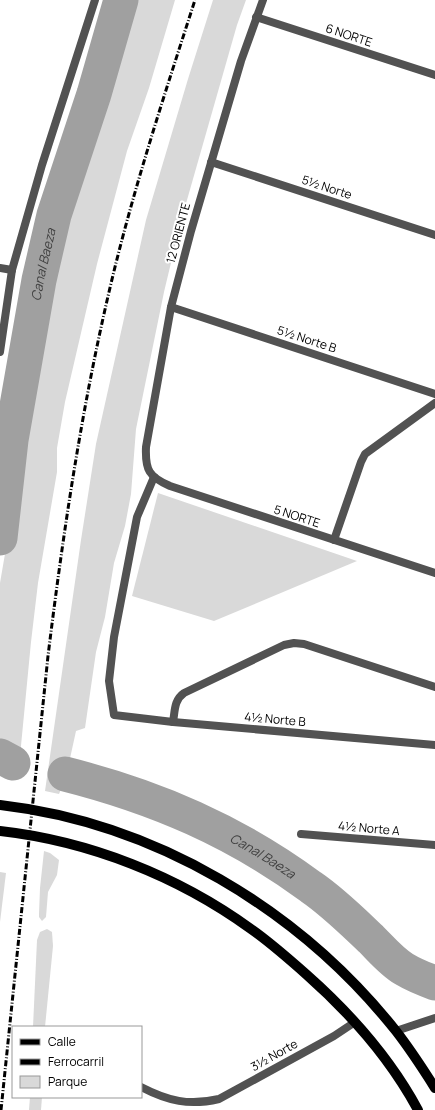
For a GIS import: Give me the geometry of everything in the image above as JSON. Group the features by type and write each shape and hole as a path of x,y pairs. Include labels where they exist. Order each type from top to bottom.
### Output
{"main road":[{"path":"0,805 53,813 85,821 148,843 207,871 265,907 344,973 396,1031 435,1088"},
{"path":"0,831 48,838 85,848 138,867 195,894 251,928 276,947 326,992 355,1022 379,1049 418,1110"}],"street":[{"path":"0,352 12,270 42,165 94,0"},
{"name":"12 ORIENTE","path":"154,477 148,470 146,461 146,447 171,307 211,162 241,61 262,0"},
{"name":"6 NORTE","path":"256,17 435,75"},
{"name":"5½ Norte","path":"211,162 435,235"},
{"path":"0,268 12,270"},
{"name":"5½ Norte B","path":"171,307 435,394"},
{"path":"334,540 361,462 366,454 435,403"},
{"name":"5 NORTE","path":"154,477 160,482 178,489 435,573"},
{"name":"4½ Norte B","path":"154,477 137,517 114,637 110,681 114,715 173,722 435,744"},
{"path":"173,722 176,703 179,697 184,693 284,646 294,643 304,644 435,687"},
{"name":"4½ Norte A","path":"301,834 435,845"},
{"path":"396,1031 435,1018"},
{"name":"3½ Norte","path":"142,1088 156,1095 179,1102 202,1103 219,1099 334,1036 355,1022"},
{"path":"197,1110 202,1103"}],"green space":[{"path":"132,0 175,0 149,88 127,151 97,264 65,402 57,448 57,472 38,583 20,756 0,747 0,583 18,478 32,380 55,268 86,154 121,42"},
{"path":"213,0 246,0 237,25 181,221 164,292 136,429 131,494 125,526 114,563 105,617 96,652 85,728 76,731 69,763 64,765 64,782 59,794 45,791 96,444 146,220"},
{"path":"158,493 357,561 214,621 132,596"},
{"path":"44,851 50,853 59,860 57,875 48,892 46,917 42,921 39,914"},
{"path":"0,872 6,873 0,922"},
{"path":"47,929 52,932 53,946 45,1026 33,1026 37,940 40,932"},
{"path":"30,1098 42,1098 41,1110 29,1110"}],"waterway":[{"name":"Canal Baeza","path":"0,538 11,440 39,280 54,215 94,94 121,0"},
{"name":"Canal Baeza","path":"0,756 13,763"},
{"name":"Canal Baeza","path":"65,774 131,793 163,805 194,818 253,849 282,867 327,899 395,963 415,975 435,983"}],"railway":[{"path":"1,1110 48,656 81,428 99,337 118,255 149,145 195,0"}]}
